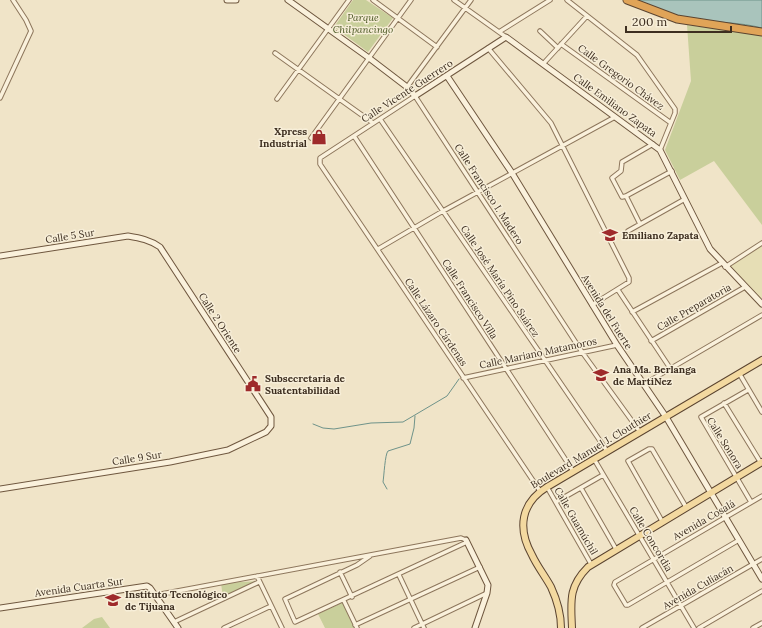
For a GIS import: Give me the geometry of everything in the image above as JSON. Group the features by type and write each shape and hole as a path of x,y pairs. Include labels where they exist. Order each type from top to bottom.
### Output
{"highway":[{"path":"627,0 677,19 762,32"}],"main road":[{"name":"Boulevard Manuel J. Clouthier","path":"561,628 560,610 555,596 529,550 524,531 524,512 530,500 540,491 762,360"},
{"path":"572,628 570,604 573,590 579,578 591,564 761,463"}],"street":[{"path":"0,98 30,31 13,0"},
{"path":"227,0 236,0"},
{"name":"Calle Francisco I. Madero","path":"288,0 408,87 582,352 640,432"},
{"path":"277,99 299,70 327,28 349,0"},
{"path":"373,0 437,47"},
{"path":"311,138 411,0"},
{"name":"Calle Emiliano Zapata","path":"454,0 660,150 672,171 710,249 723,265 762,304"},
{"path":"408,87 471,0"},
{"path":"499,32 550,0"},
{"path":"567,0 636,54 675,109 660,150"},
{"path":"543,64 587,16"},
{"path":"540,31 558,48"},
{"name":"Calle Vicente Guerrero","path":"319,160 373,123 506,37"},
{"name":"Calle Gregorio Chávez","path":"562,44 671,123"},
{"path":"488,48 548,118 630,280 618,290 592,305"},
{"path":"275,53 373,123"},
{"name":"Avenida del Fuerte","path":"447,76 512,174 617,345 666,417 762,579"},
{"path":"378,249 442,211 616,117"},
{"name":"Calle José María Pino Suárez","path":"380,119 607,451"},
{"name":"Calle Francisco Villa","path":"354,136 573,472"},
{"path":"653,144 622,162 621,171 612,178 622,197 672,171"},
{"name":"Calle Lázaro Cárdenas","path":"319,160 540,491"},
{"path":"626,196 640,224"},
{"path":"628,231 685,199"},
{"name":"Calle 5 Sur","path":"0,256 128,236 142,238"},
{"name":"Calle 2 Oriente","path":"142,238 160,247 271,417 271,426"},
{"path":"632,312 762,243"},
{"name":"Calle Preparatoria","path":"652,341 745,287"},
{"path":"618,290 670,368"},
{"path":"644,384 762,314"},
{"name":"Calle Mariano Matamoros","path":"464,378 617,345"},
{"path":"739,373 762,412"},
{"path":"748,390 724,403 761,463"},
{"name":"Calle Sonora","path":"724,403 700,417 751,502"},
{"name":"Calle 9 Sur","path":"0,489 217,453 228,450 266,432 271,426"},
{"path":"662,521 628,461 650,448 686,507"},
{"name":"Calle Concordia","path":"594,459 694,628"},
{"path":"556,502 603,475"},
{"name":"Calle Guamúchil","path":"547,487 591,564"},
{"path":"581,488 616,549"},
{"path":"761,496 762,502"},
{"name":"Avenida Cosalá","path":"667,582 627,605 614,584 653,559 761,496"},
{"path":"178,628 156,595 460,538 467,541 488,585 487,593 475,628"},
{"path":"667,582 739,540"},
{"path":"370,555 361,563 285,600 296,623 399,575 467,541"},
{"name":"Avenida Culiacán","path":"642,628 648,626 762,559"},
{"path":"344,601 356,626 480,567"},
{"path":"340,572 352,597"},
{"path":"399,575 423,626"},
{"path":"257,576 282,628"},
{"path":"174,622 259,582"},
{"name":"Avenida Cuarta Sur","path":"0,608 147,586 156,595"},
{"path":"699,628 762,591"},
{"path":"414,628 423,626 487,593"},
{"path":"224,628 271,606"},
{"path":"753,628 762,623"}],"shaded area":[{"path":"762,243 762,299 727,265"}],"green space":[{"name":"Parque Chilpancingo","path":"353,0 366,0 393,18 368,52 334,27"},
{"path":"687,25 762,35 762,225 714,161 680,180 665,150 691,81"},
{"path":"259,581 223,598 221,583"},
{"path":"344,602 356,628 325,628 318,614"},
{"path":"102,617 110,628 82,628 94,619"}],"water":[{"path":"635,0 762,0 762,28 687,18"}],"waterway":[{"path":"313,424 323,428 334,429 371,423 403,422 447,396 459,379"},
{"path":"387,489 383,482 387,453 388,451 410,444 415,416"}],"place":[{"name":"Xpress Industrial","path":"319,137"},
{"name":"Emiliano Zapata","path":"610,235"},
{"name":"Ana Ma. Berlanga de MartiNez","path":"601,375"},
{"name":"Subsecretaria de Suatentabilidad","path":"253,384"},
{"name":"Instituto Tecnológico de Tijuana","path":"113,600"}]}
